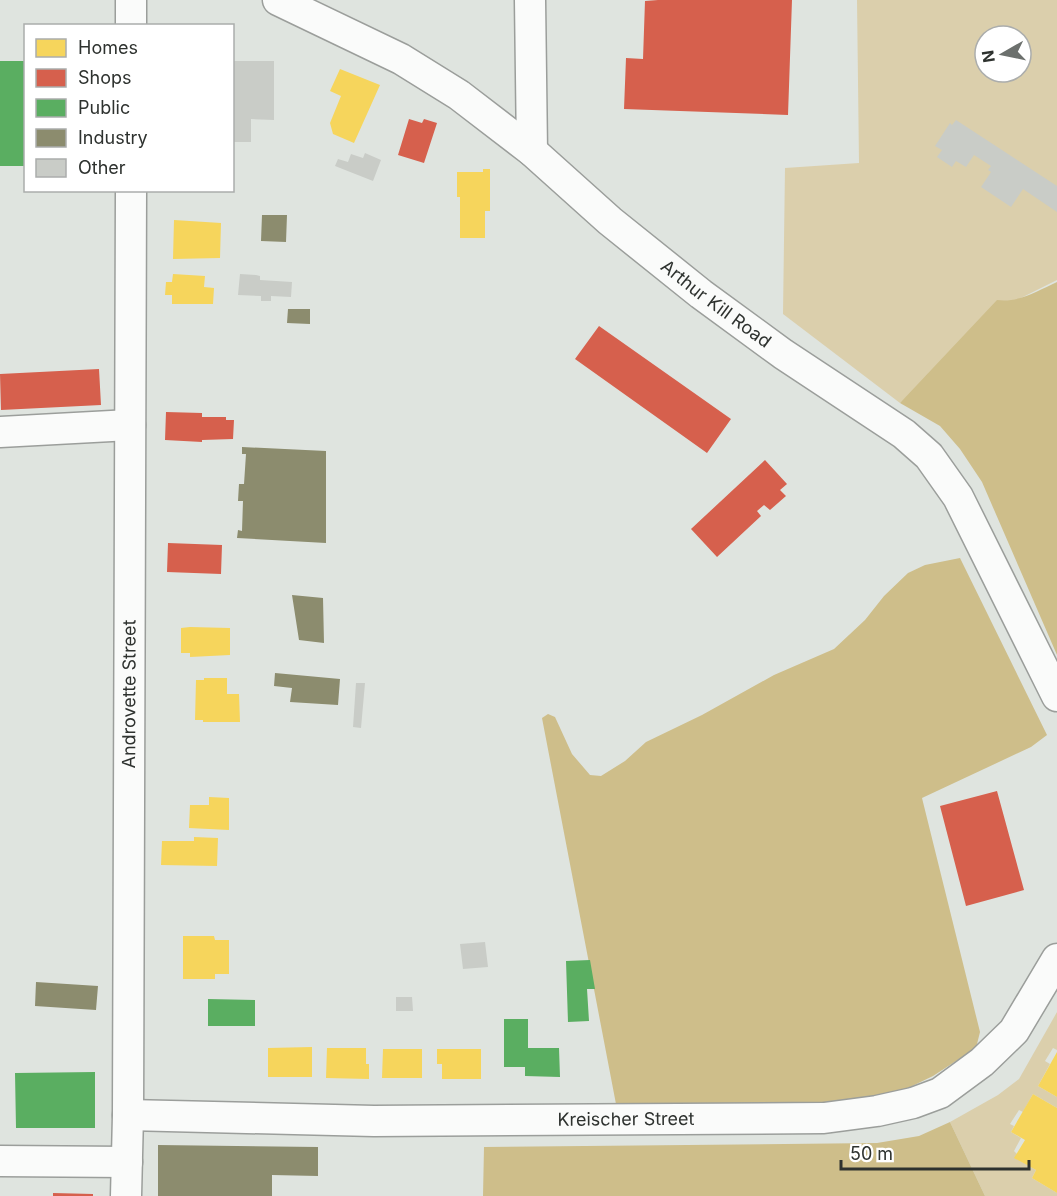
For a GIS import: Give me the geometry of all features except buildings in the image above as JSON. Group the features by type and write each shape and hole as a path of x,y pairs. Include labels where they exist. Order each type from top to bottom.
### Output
{"street":[{"path":"131,0 131,24"},
{"name":"Arthur Kill Road","path":"278,0 401,59 459,95 532,151 610,221 701,294 783,354 904,434 929,456 958,497 1057,696"},
{"path":"530,0 532,151"},
{"name":"Androvette Street","path":"126,1196 131,192"},
{"path":"0,432 130,425"},
{"name":"Kreischer Street","path":"128,1115 374,1121 824,1118 877,1111 913,1103 940,1093 982,1062 1014,1031 1057,959"},
{"path":"0,1161 127,1161"}],"shaded area":[{"path":"857,0 1057,0 1057,280 1017,300 900,403 783,314 785,168 859,163"},
{"path":"1057,282 1057,655 982,482 960,449 940,426 900,403 997,300 1020,298"},
{"path":"960,558 1047,735 1031,747 922,798 980,1032 976,1048 933,1076 880,1098 816,1105 616,1104 542,718 548,714 555,717 572,754 590,775 601,776 625,761 646,742 702,715 774,675 834,649 865,620 884,596 908,573 925,565"},
{"path":"1057,1012 1057,1050 1053,1048 1045,1061 1050,1064 1038,1086 1057,1097 1057,1108 1033,1094 1023,1112 1019,1110 1010,1124 1014,1126 1011,1132 1021,1138 1014,1151 1017,1154 1015,1158 1036,1170 1032,1178 1057,1193 1057,1196 985,1196 950,1122 998,1095 1019,1079"},
{"path":"950,1122 985,1196 483,1196 484,1147 877,1143 919,1136"}]}
